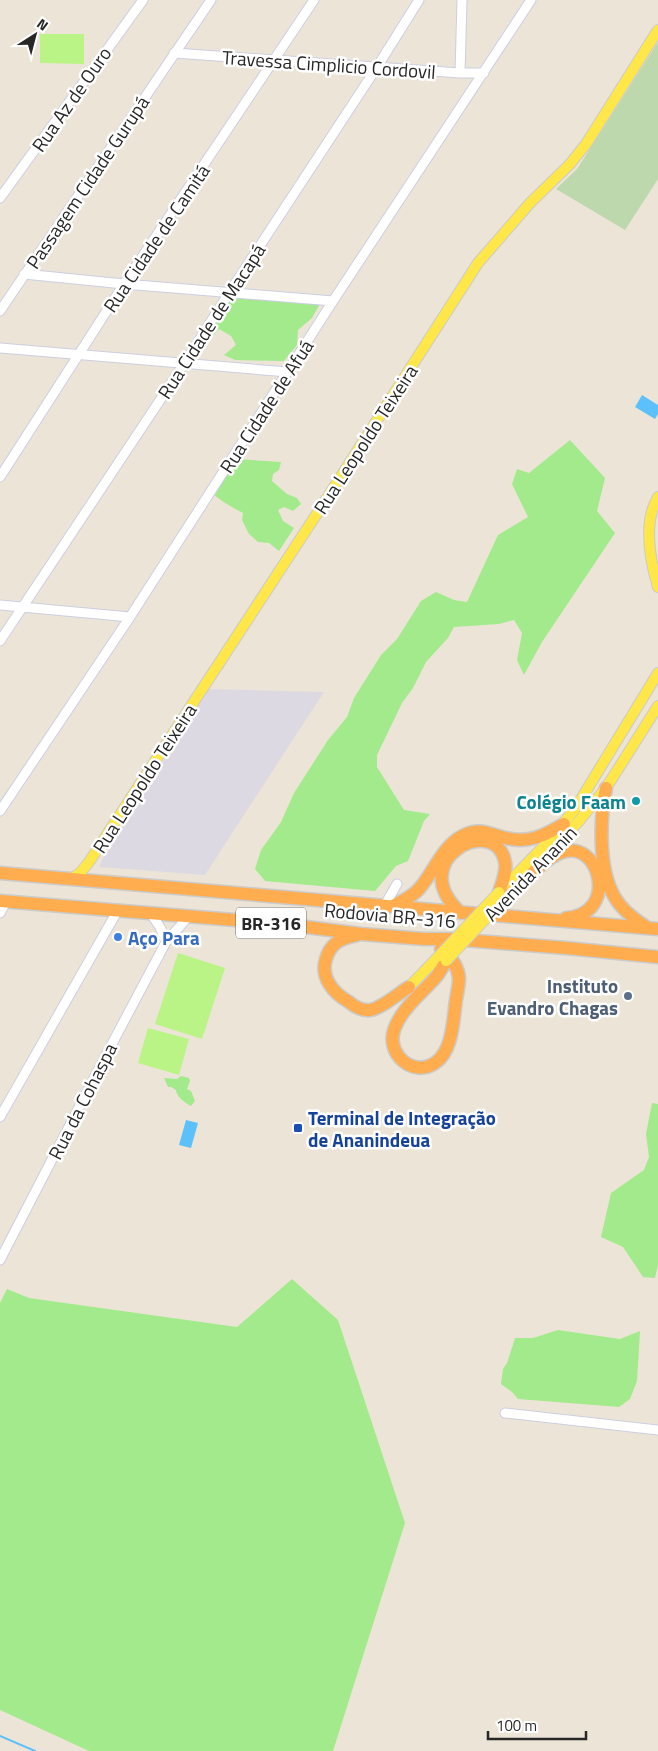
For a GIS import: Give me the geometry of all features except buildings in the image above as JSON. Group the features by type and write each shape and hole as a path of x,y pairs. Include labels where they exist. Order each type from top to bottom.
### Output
{"highway":[{"path":"606,788 602,809 601,832 608,883 614,897 621,906 631,916 653,929"},
{"path":"389,906 414,895 451,844 470,832 480,831 505,838 522,840 535,839 564,824"},
{"path":"461,913 444,893 441,875 452,855 458,848 469,842 483,840 501,851 505,864 503,895 520,887 540,867 561,853 575,851 583,854 593,864 598,877 599,893 596,900 585,913 572,918 544,921"},
{"name":"BR-316","path":"0,872 95,881"},
{"name":"Rodovia BR-316","path":"95,881 653,929"},
{"name":"Rodovia BR-316","path":"2,905 118,910 283,924 361,934 566,948 658,958"},
{"path":"361,934 346,938 335,944 328,952 324,963 324,972 335,992 357,1008 370,1010 378,1008 409,987"},
{"path":"424,939 447,954 455,965 459,977 452,1031 443,1054 430,1066 420,1068 411,1066 395,1053 392,1045 394,1029 405,1010 437,975 442,958"}],"main road":[{"name":"Rua Leopoldo Teixeira","path":"71,879 80,873 89,862 313,520 478,263 530,203 559,176 586,144 658,30"},
{"path":"658,497 651,512 650,527 652,556 658,587"},
{"name":"Avenida Ananin","path":"503,895 575,809 658,673"},
{"name":"Avenida Ananin","path":"409,987 442,958 579,821 606,788 658,706"},
{"name":"Rua Leopoldo Teixeira","path":"89,862 89,871 95,881"}],"street":[{"name":"Rua Az de Ouro","path":"0,198 143,0"},
{"name":"Passagem Cidade Gurupá","path":"0,311 211,0"},
{"name":"Rua Cidade de Camitá","path":"0,477 124,284 314,0"},
{"name":"Rua Cidade de Macapá","path":"0,641 378,68 419,0"},
{"path":"460,73 462,0"},
{"name":"Rua Cidade de Afuá","path":"0,811 130,617 333,301 531,0"},
{"name":"Travessa Cimplicio Cordovil","path":"174,53 378,68 484,73"},
{"path":"24,274 333,301"},
{"path":"0,348 288,372"},
{"path":"0,605 130,617"},
{"path":"389,906 397,884"},
{"path":"0,1117 118,910"},
{"path":"151,914 160,927 166,942"},
{"name":"Rua da Cohaspa","path":"0,1260 104,1057 166,942 188,917"},
{"path":"505,1413 658,1430"}],"shaded area":[{"path":"208,689 324,692 205,875 99,867 102,860"}],"green space":[{"path":"40,34 84,34 84,64 40,63"},
{"path":"658,42 658,179 625,230 556,189 577,169"},
{"path":"229,298 321,302 312,318 298,330 297,345 284,361 235,360 224,355 236,345 231,336 219,329 194,356"},
{"path":"570,440 605,478 597,511 615,533 542,642 524,675 517,660 522,633 514,620 499,624 454,627 448,638 426,662 413,688 402,703 377,755 377,767 404,810 430,814 424,821 408,861 396,866 375,891 265,881 255,869 261,850 281,822 294,793 328,740 347,717 354,698 381,655 397,639 421,601 436,592 454,600 467,602 498,535 528,517 512,484 517,469 529,473"},
{"path":"235,459 281,462 279,470 273,474 272,481 287,494 297,498 301,504 293,511 284,507 278,510 283,521 294,528 279,551 269,543 258,542 249,534 242,520 243,513 213,494"},
{"path":"178,953 225,968 202,1039 155,1024"},
{"path":"148,1028 189,1039 179,1075 138,1063"},
{"path":"181,1076 189,1078 190,1081 187,1089 191,1091 195,1101 191,1106 179,1097 176,1090 168,1087 164,1078 177,1079"},
{"path":"652,1103 658,1104 658,1265 655,1278 643,1277 623,1247 601,1237 611,1193 644,1170 649,1157 646,1134"},
{"path":"292,1279 338,1320 405,1523 333,1751 89,1751 0,1710 0,1303 7,1289 29,1298 237,1327"},
{"path":"558,1330 620,1339 640,1331 637,1381 630,1399 619,1407 518,1399 501,1384 503,1369 507,1363 515,1338 533,1338"}],"water":[{"path":"642,395 658,405 658,414 655,419 635,407"},
{"path":"186,1120 198,1123 191,1148 179,1145"}],"waterway":[{"path":"0,1736 35,1751"}],"place":[{"name":"Colégio Faam","path":"636,801"},
{"name":"Aço Para","path":"118,937"},
{"name":"Instituto Evandro Chagas","path":"628,996"},
{"name":"Terminal de Integração de Ananindeua","path":"298,1128"}]}
